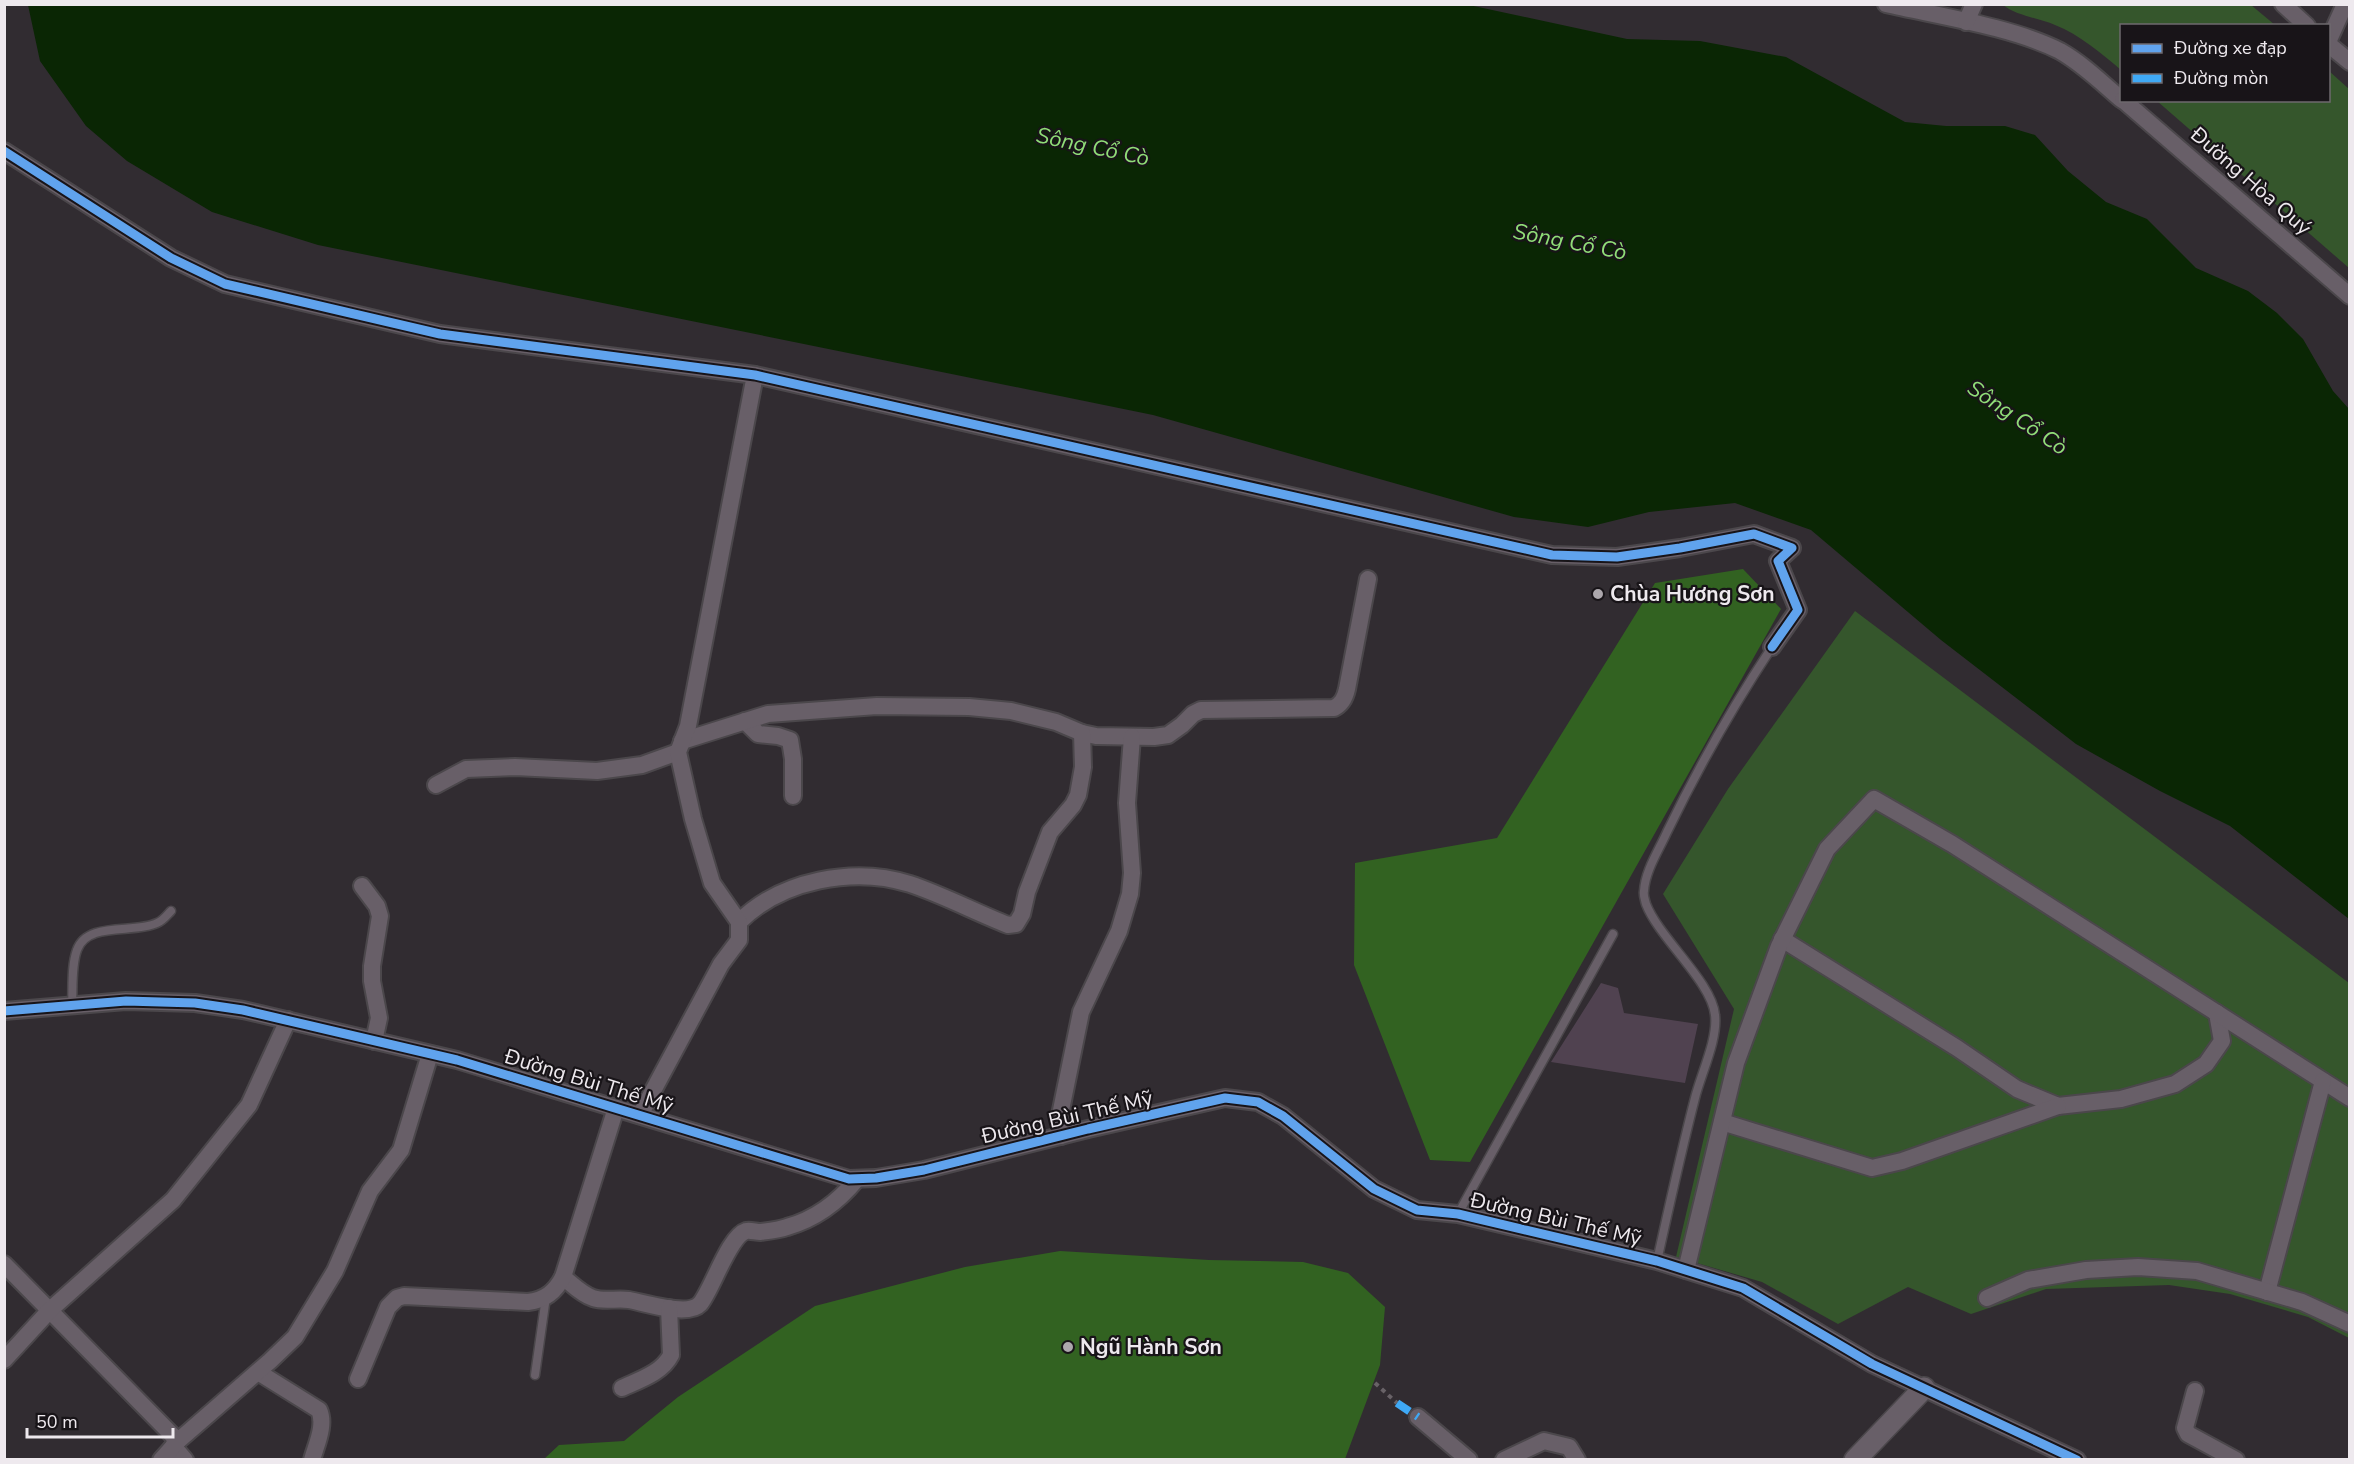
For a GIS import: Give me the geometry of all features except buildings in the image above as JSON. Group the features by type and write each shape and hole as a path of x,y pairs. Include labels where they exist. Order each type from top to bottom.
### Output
{"street":[{"name":"Đường Hòa Quý","path":"1886,4 2030,39 2060,51 2120,98"},
{"path":"1966,22 1974,4"},
{"path":"2283,4 2305,24"},
{"path":"2330,38 2345,4"},
{"path":"2330,45 2349,62"},
{"name":"Đường Hòa Quý","path":"2124,102 2349,296"},
{"path":"4,151 171,258 225,284 440,334 754,375 1552,555 1617,557 1754,534 1792,548 1778,561 1798,610 1772,647"},
{"path":"640,1115 721,964 739,940 739,922 712,883 693,819 680,747 688,726 754,375"},
{"path":"436,785 466,770 515,767 597,771 642,765 745,721 768,714 797,711 877,706 969,707 1034,716 1096,736 1132,737 1168,735 1201,710 1334,708 1345,698 1368,579"},
{"path":"745,721 758,734 790,740 794,759 794,796"},
{"path":"739,922 762,904 796,886 863,874 909,884 1008,925 1016,924 1022,914 1027,892 1050,832 1073,805 1078,795 1083,767 1082,733"},
{"path":"1061,1136 1059,1120 1081,1012 1119,931 1130,894 1132,873 1126,803 1132,737"},
{"path":"1686,1270 1736,1063 1782,939 1827,849 1874,799 1952,844 2349,1098"},
{"path":"362,886 377,906 380,916 372,966 372,981 379,1018 374,1041"},
{"path":"1782,939 1957,1048 2017,1089 2058,1106"},
{"name":"Đường Bùi Thế Mỹ","path":"4,1011 126,1001 195,1003 243,1010 430,1054 849,1179 876,1178 924,1170 1225,1098 1258,1102 1283,1116 1374,1189 1417,1210 1458,1214 1656,1262 1743,1288 1872,1364 2077,1460"},
{"path":"1722,1122 1872,1168 1902,1161 2058,1106 2121,1099 2175,1084 2206,1064 2222,1041 2217,1014"},
{"path":"4,1360 50,1310 180,1191 249,1105 288,1020"},
{"path":"161,1460 176,1443 258,1372 295,1336 335,1271 370,1191 401,1150 430,1054"},
{"path":"2267,1292 2323,1081"},
{"path":"358,1379 388,1307 397,1298 404,1296 528,1302 546,1297 558,1286 563,1277 616,1108"},
{"path":"563,1277 594,1299 627,1300 669,1308 694,1309 732,1245 746,1232 787,1227 806,1220 825,1210 844,1195 857,1179"},
{"path":"4,1264 176,1443 185,1460"},
{"path":"1987,1298 2028,1280 2086,1270 2138,1267 2197,1271 2302,1302 2349,1324"},
{"path":"622,1388 659,1370 667,1362 671,1355 669,1308"},
{"path":"258,1372 319,1410 322,1424 312,1460"},
{"path":"1855,1460 1924,1388"},
{"path":"2194,1391 2185,1428 2188,1434 2236,1460"},
{"path":"1418,1417 1469,1460"},
{"path":"1504,1460 1544,1441 1569,1447 1576,1460"}],"lane":[{"path":"1656,1262 1695,1096 1713,1037 1715,1015 1712,1001 1656,921 1643,892 1647,878 1678,810 1735,704 1772,647"},
{"path":"72,1006 77,949 84,939 95,932 156,924 171,911"},
{"path":"1458,1214 1613,934"},
{"path":"535,1375 546,1297"}],"path":[{"path":"1375,1383 1397,1403"}],"shaded area":[{"path":"2003,5 2251,5 2274,24 2120,24 2120,69 2082,39 2064,29 2015,12"},
{"path":"2330,72 2349,89 2349,268 2158,102 2330,102"},
{"path":"1855,611 2349,983 2349,1338 2308,1317 2230,1294 2169,1285 2046,1289 1971,1314 1908,1287 1838,1324 1762,1282 1676,1257 1734,1009 1663,894 1728,789"}],"green space":[{"path":"1743,569 1781,609 1470,1162 1430,1160 1354,965 1355,863 1497,838 1655,583"},
{"name":"Ngũ Hành Sơn","path":"1060,1251 1209,1260 1303,1262 1348,1273 1385,1307 1380,1365 1345,1459 544,1459 559,1445 624,1441 678,1397 815,1306 965,1267"}],"water":[{"name":"Sông Cổ Cò","path":"28,5 1469,5 1627,39 1700,41 1786,57 1905,122 1946,126 2005,126 2035,135 2068,171 2106,202 2147,219 2196,268 2248,291 2277,313 2303,339 2333,391 2349,409 2349,919 2230,826 2160,791 2076,744 1941,640 1811,530 1735,503 1649,512 1588,527 1514,517 1153,415 318,245 212,212 127,161 86,126 40,61"}],"marked path":[{"path":"1397,1403 1418,1417"}],"cycle path":[{"path":"4,151 171,258 225,284 440,334 755,375 1552,555 1617,557 1754,534 1792,548 1778,561 1798,610 1772,647"},
{"path":"4,1011 126,1001 195,1003 243,1010 457,1060 849,1179 876,1178 924,1170 1225,1098 1258,1102 1283,1116 1374,1189 1417,1210 1458,1214 1657,1261 1743,1288 1872,1364 2077,1460"}],"place":[{"name":"Chùa Hương Sơn","path":"1598,594"},
{"name":"Ngũ Hành Sơn","path":"1068,1347"}]}
